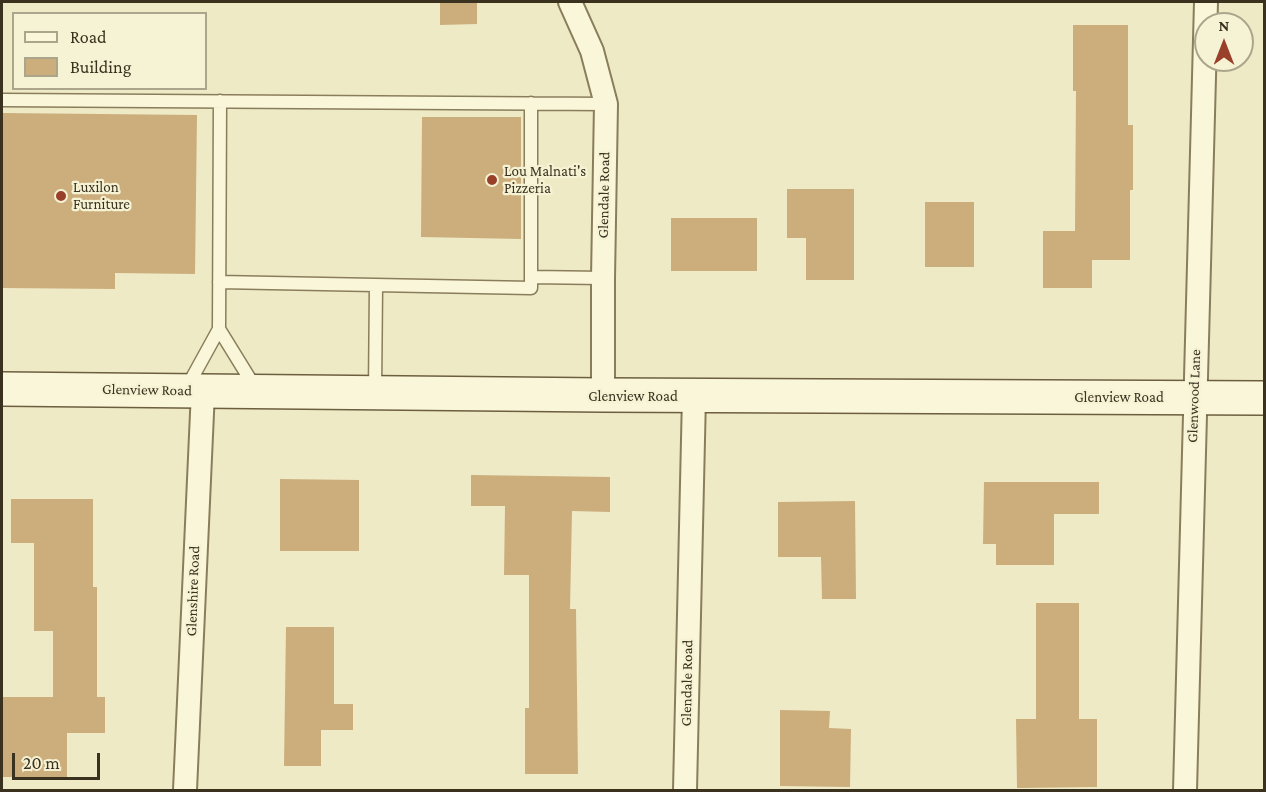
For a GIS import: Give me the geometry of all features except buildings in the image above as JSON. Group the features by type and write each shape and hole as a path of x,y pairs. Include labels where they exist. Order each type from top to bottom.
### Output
{"main road":[{"name":"Glenview Road","path":"2,389 603,396 1264,398"}],"street":[{"name":"Glendale Road","path":"570,2 592,51 606,104 603,396"},
{"name":"Glenwood Lane","path":"1185,790 1206,2"},
{"name":"Glenshire Road","path":"185,790 194,391"},
{"name":"Glendale Road","path":"685,790 694,396"}],"lane":[{"path":"2,100 606,104"},
{"path":"194,391 219,329 220,101"},
{"path":"219,282 531,288 531,103"},
{"path":"531,277 603,278"},
{"path":"375,393 376,286"},
{"path":"219,329 258,392"}],"place":[{"name":"Lou Malnati's Pizzeria","path":"492,180"},
{"name":"Luxilon Furniture","path":"61,196"}]}
